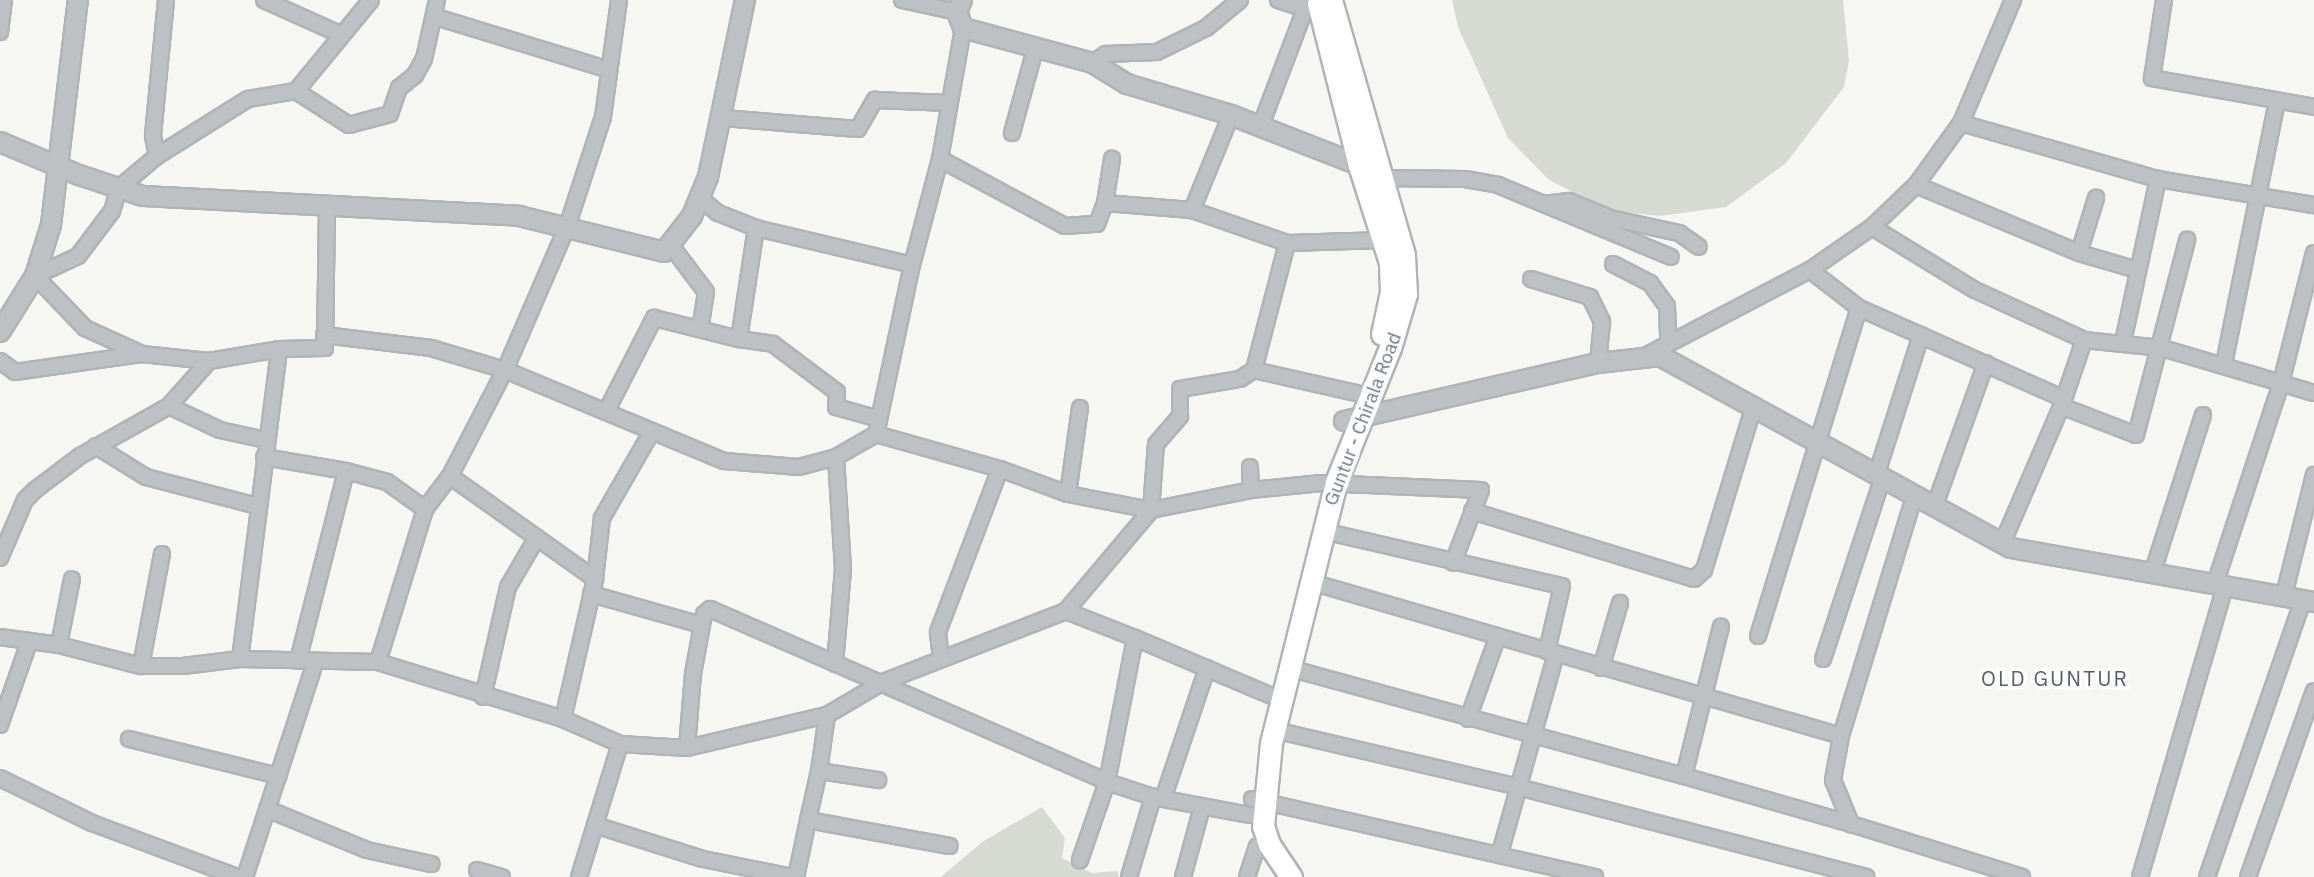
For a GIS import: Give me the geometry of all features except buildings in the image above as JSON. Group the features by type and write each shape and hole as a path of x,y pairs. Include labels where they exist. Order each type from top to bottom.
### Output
{"main road":[{"name":"Guntur - Chirala Road","path":"1275,877 1257,847 1255,805 1269,695 1329,483 1352,419 1390,348 1406,293 1404,255 1331,0"},
{"name":"Guntur - Chirala Road","path":"1312,3 1359,165 1385,240 1391,276 1389,308 1356,393 1352,419"},
{"name":"Guntur - Chirala Road","path":"1291,877 1269,844 1255,805 1323,531 1329,483"}],"street":[{"path":"0,32 4,0"},
{"path":"67,0 65,35 70,52"},
{"path":"0,332 35,276 61,169 70,52 78,0"},
{"path":"157,156 153,136 166,0"},
{"path":"264,0 342,35"},
{"path":"35,276 78,256 112,211 119,188 157,156 248,99 296,91 371,0"},
{"path":"296,91 342,123 357,125 384,118 393,109 399,88 420,69 436,17 437,0"},
{"path":"378,662 425,509 450,476 505,370 567,226 603,117 619,0"},
{"path":"0,142 61,169 155,198 327,209 465,211 567,226 650,252 672,247 701,198 723,118 746,0"},
{"path":"902,0 961,14 1036,46 1093,63 1127,83 1261,125 1359,165"},
{"path":"1093,63 1106,54 1157,52 1206,28 1240,0"},
{"path":"1261,125 1312,3 1278,0"},
{"path":"1649,355 1668,341 1810,270 1872,227 1916,185 1961,123 2012,0"},
{"path":"2164,0 2152,78 2314,107"},
{"path":"324,335 431,348 505,370 724,461 799,467 836,457 878,426 912,265 940,159 961,14"},
{"path":"436,17 609,70"},
{"path":"1012,133 1036,46"},
{"path":"723,118 858,128 875,100 950,103"},
{"path":"2224,364 2261,195 2277,102"},
{"path":"1192,210 1231,115"},
{"path":"1961,123 2158,179 2314,205"},
{"path":"940,159 1065,226 1097,224 1105,203 1112,159"},
{"path":"1380,178 1483,181 1671,257"},
{"path":"2123,342 2158,179"},
{"path":"1916,185 2079,253 2137,270"},
{"path":"701,198 718,213 756,228 912,265"},
{"path":"2079,253 2096,198"},
{"path":"1543,204 1569,201 1621,222 1669,229 1699,247"},
{"path":"1105,203 1192,210 1287,243 1385,240"},
{"path":"0,361 15,372 142,354 209,361 279,349 324,348 327,209"},
{"path":"1872,227 1975,290 2084,340 2162,348 2224,364 2314,393"},
{"path":"739,338 756,228"},
{"path":"1810,270 1859,308 1986,363 2136,435 2162,348 2187,240"},
{"path":"0,637 59,645 142,666 183,666 240,659 315,663 378,662 483,697 563,719 620,744 687,748 827,715 883,682 1066,611 1152,510 1156,444 1180,416 1180,389 1240,379 1254,370 1287,243"},
{"path":"672,247 706,292 700,329"},
{"path":"2140,877 2220,585 2281,383 2314,253"},
{"path":"1613,264 1650,283 1667,306 1668,341"},
{"path":"35,276 85,328 142,354"},
{"path":"1531,279 1590,297 1602,322 1598,363"},
{"path":"1758,636 1859,308"},
{"path":"606,412 654,318 773,344 837,392 836,407 878,426 1068,494 1152,510 1251,490 1329,483 1481,490 1453,563"},
{"path":"1823,659 1921,335"},
{"path":"2003,544 2063,402 2084,340"},
{"path":"240,659 257,506 279,349"},
{"path":"1352,419 1598,363 1649,355 1668,358 1914,498 2003,544 2152,574 2308,601 2207,877"},
{"path":"0,558 25,500 96,446 169,406 209,361"},
{"path":"1934,508 1986,363"},
{"path":"1254,370 1356,393"},
{"path":"1472,511 1694,579 1704,570 1754,405"},
{"path":"169,406 220,430 266,440"},
{"path":"1068,494 1080,408"},
{"path":"2152,574 2203,415"},
{"path":"563,719 595,579 602,518 652,431"},
{"path":"96,446 146,477 257,506"},
{"path":"264,457 346,471 387,482 425,509"},
{"path":"835,664 844,569 836,457"},
{"path":"1250,467 1251,490"},
{"path":"941,658 938,632 1000,469"},
{"path":"298,661 346,471"},
{"path":"2284,596 2314,475"},
{"path":"450,476 595,579"},
{"path":"1851,824 1833,780 1840,736 1914,498"},
{"path":"1323,531 1562,586 1551,653 1500,853"},
{"path":"483,697 508,587 536,538"},
{"path":"142,666 162,554"},
{"path":"59,645 72,579"},
{"path":"1311,582 1840,736"},
{"path":"592,594 701,625"},
{"path":"1601,668 1620,603"},
{"path":"687,748 701,625 704,614 710,610 883,682 1107,782 1158,798 1202,807 1255,805 1500,853 1595,877"},
{"path":"1066,611 1269,695"},
{"path":"1684,776 1721,627"},
{"path":"1080,860 1107,782 1135,638"},
{"path":"1468,719 1497,638"},
{"path":"0,725 29,642"},
{"path":"245,877 315,663"},
{"path":"1289,667 1468,719 1532,733 1684,776 2021,877"},
{"path":"1129,877 1206,668"},
{"path":"2248,877 2314,691"},
{"path":"595,825 703,859 794,877 819,771 827,715"},
{"path":"1274,730 1518,786 1867,877"},
{"path":"130,739 278,776"},
{"path":"579,877 620,744"},
{"path":"819,771 878,780"},
{"path":"0,778 92,823 237,877"},
{"path":"1183,877 1202,807"},
{"path":"267,808 367,850 431,864"},
{"path":"808,820 950,846"},
{"path":"1247,877 1257,847"},
{"path":"477,870 502,877"}],"shaded area":[{"path":"1452,0 1843,0 1849,61 1844,87 1786,163 1726,207 1660,216 1611,211 1549,180 1508,138 1458,27"},
{"path":"1042,807 1065,838 1062,858 1092,873 1117,871 1119,877 941,877 982,842"}],"district":[{"name":"OLD GUNTUR","path":"2055,678"}]}
